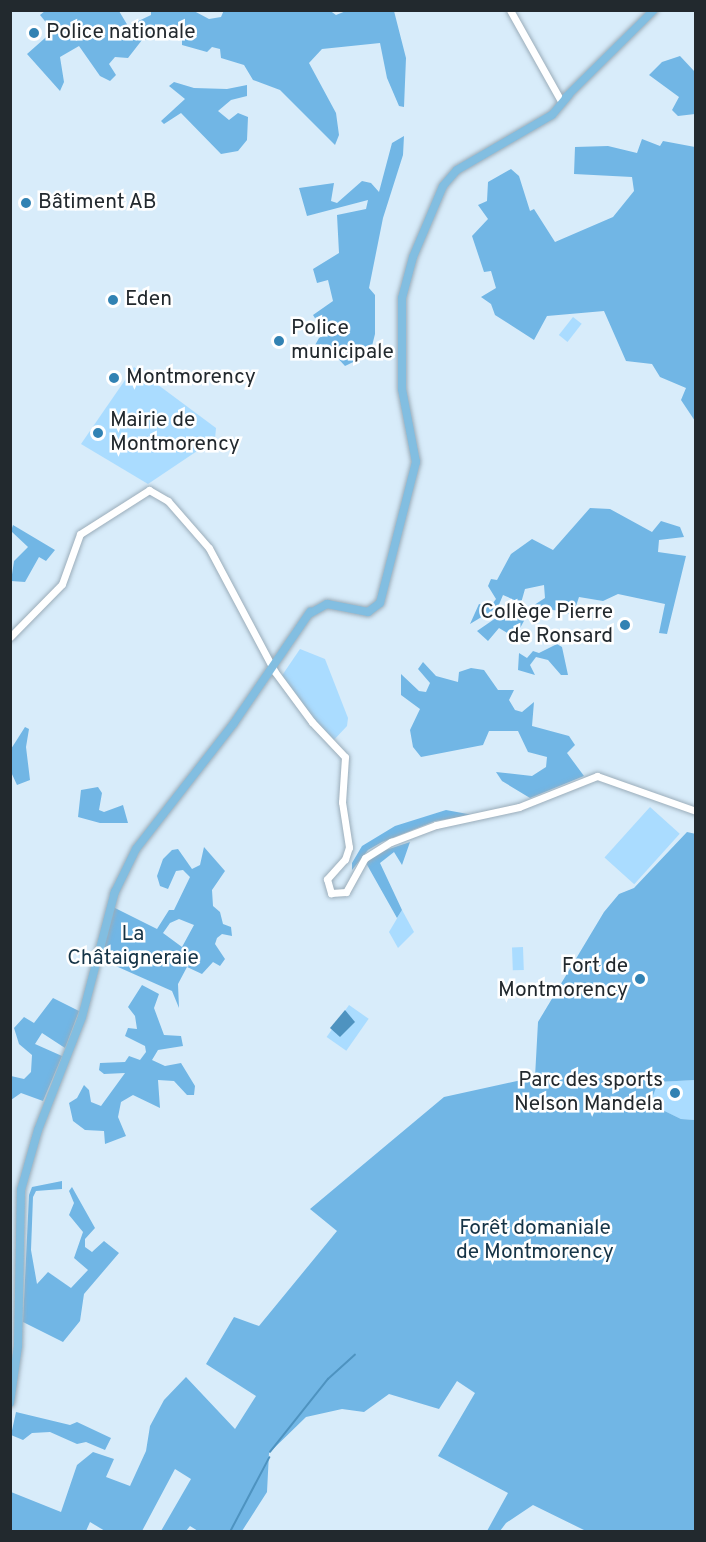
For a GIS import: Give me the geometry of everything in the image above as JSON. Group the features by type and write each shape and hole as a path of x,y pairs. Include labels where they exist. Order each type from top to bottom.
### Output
{"main road":[{"path":"510,10 561,104"},
{"path":"10,1403 18,1346 18,1263 24,1183 38,1130 88,995 99,930 115,891 126,868 309,614 320,606 338,606 365,613 378,607 416,462 402,389 402,298 416,250 451,174 536,124 561,104 654,10"},
{"path":"10,637 62,584 81,533 149,490 168,501 212,552 272,668 312,722 345,757 342,802 349,848 345,859 327,879 327,889 335,895 346,892 365,858 382,846 436,825 519,807 598,778 620,783 696,811"}],"shaded area":[{"path":"573,317 582,324 568,342 559,335"},
{"path":"134,367 216,428 215,439 148,484 81,444"},
{"path":"300,649 325,659 348,718 347,726 332,742 281,677"},
{"path":"650,807 680,834 634,884 604,858"},
{"path":"402,910 414,932 398,948 389,932"},
{"path":"512,947 523,947 524,970 513,970"},
{"path":"349,1005 369,1019 346,1051 327,1037"},
{"path":"345,1010 355,1022 340,1037 330,1028"},
{"name":"Parc des sports Nelson Mandela","path":"695,1080 695,1120 681,1119 649,1104 658,1082"}],"green space":[{"path":"224,10 329,10 336,15 346,11 394,11 406,58 404,107 399,106 387,78 380,43 322,49 309,63 336,113 339,135 335,145 280,90 253,80 244,65 221,58 220,49 212,47 207,52 182,45 182,37 175,33 142,40 128,58 115,57 109,64 116,75 110,81 100,76 79,46 60,57 64,82 60,91 27,54 53,31 40,15 45,11 119,11 128,26 151,15 151,11 194,11 209,19 221,17"},
{"path":"680,56 695,72 695,114 678,116 672,110 679,97 649,75 662,62"},
{"path":"174,82 194,88 227,89 247,85 247,96 231,100 218,111 229,120 238,113 248,117 247,140 238,151 221,154 181,113 164,124 161,121 185,99 169,86"},
{"path":"404,136 403,155 383,218 369,288 375,295 375,334 370,354 345,366 334,354 319,357 314,347 319,338 343,324 320,326 313,315 333,301 328,280 317,283 313,269 339,253 337,215 366,209 368,200 307,216 299,188 334,183 331,201 337,203 362,181 371,183 379,192 392,143"},
{"path":"642,139 660,146 663,141 695,147 695,421 681,400 686,388 660,377 652,364 626,361 604,311 547,316 534,340 495,315 491,304 481,297 496,288 491,271 484,272 472,236 488,219 478,205 487,201 488,182 511,169 519,176 530,211 534,209 555,242 613,217 634,191 632,177 574,174 575,147 608,146 637,153"},
{"path":"590,508 610,509 652,532 661,521 680,527 684,537 659,540 658,552 686,556 667,634 659,633 665,604 618,594 603,601 579,597 576,606 579,620 563,611 552,610 536,617 528,609 545,598 544,585 525,589 521,603 503,595 498,607 470,624 479,604 490,607 496,599 488,586 491,579 497,580 511,554 532,539 553,550"},
{"path":"13,525 55,550 46,561 39,557 25,582 11,581 14,561 28,547 11,531"},
{"path":"506,611 518,611 525,619 512,643 509,634 499,628 488,641 477,631"},
{"path":"557,644 562,647 568,675 561,675 548,660 536,657 530,665 535,675 518,670 519,653 527,658 533,651 539,653"},
{"path":"423,662 436,676 458,682 459,672 471,668 484,670 498,690 514,690 509,700 515,710 522,712 534,702 532,726 569,736 575,745 567,753 584,776 530,798 502,781 496,772 532,776 546,767 547,757 528,752 518,731 489,731 483,745 421,757 413,747 410,730 420,709 401,695 401,674 419,691 426,692 430,683 418,669"},
{"path":"25,727 29,729 26,747 30,780 17,785 11,772 11,749"},
{"path":"98,787 102,793 99,810 104,812 123,805 128,823 100,823 78,817 81,790"},
{"path":"446,810 473,815 435,821 382,842 368,850 352,870 352,863 362,846 395,826"},
{"name":"Forêt domaniale de Montmorency","path":"687,832 696,834 695,1080 658,1082 650,1104 681,1119 695,1120 695,1531 586,1531 533,1505 506,1523 500,1531 487,1531 508,1493 438,1456 475,1393 457,1381 439,1409 389,1394 364,1412 342,1409 306,1417 269,1453 267,1492 242,1531 198,1531 190,1526 186,1531 161,1531 191,1479 175,1469 142,1531 105,1531 90,1522 86,1531 11,1531 11,1492 61,1512 77,1465 93,1452 114,1459 106,1477 130,1486 146,1451 150,1426 164,1400 186,1377 235,1429 256,1396 206,1364 234,1317 259,1326 337,1231 310,1209 444,1097 535,1077 538,1022 604,912 619,894 634,888"},
{"path":"410,842 402,865 394,852 380,863 402,910 397,918 366,863 377,853"},
{"name":"La Châtaigneraie","path":"204,847 225,871 212,890 213,906 220,912 223,924 231,927 232,936 222,934 217,938 215,944 225,959 220,966 213,962 202,974 187,967 178,984 179,1008 172,991 100,959 113,907 157,929 169,910 174,910 190,877 183,870 176,871 168,889 160,886 157,876 163,859 172,850 178,849 192,869 200,865","holes":["179,919 194,925 182,947 163,933 170,923"]},
{"path":"142,985 159,994 154,1008 164,1035 181,1036 183,1046 158,1050 152,1060 165,1066 181,1063 195,1086 194,1095 187,1095 174,1081 158,1080 160,1108 133,1095 121,1102 118,1117 126,1136 105,1144 104,1131 85,1130 73,1121 69,1103 77,1098 84,1085 89,1090 91,1102 101,1106 125,1073 104,1074 99,1070 100,1063 125,1062 129,1056 140,1060 146,1052 145,1046 125,1036 128,1028 137,1029 135,1016 128,1007"},
{"path":"53,998 79,1011 65,1048 42,1033 35,1044 62,1056 43,1101 21,1093 11,1100 11,1076 24,1079 31,1072 32,1055 19,1044 14,1028 24,1017 34,1023"},
{"path":"62,1181 62,1189 36,1191 33,1197 31,1250 37,1284 48,1272 71,1288 88,1270 74,1258 83,1232 69,1215 74,1203 69,1191 72,1187 95,1228 85,1239 85,1247 92,1252 104,1241 119,1253 84,1294 80,1321 63,1342 23,1322 29,1195 32,1187"},
{"path":"16,1412 70,1425 77,1422 111,1438 105,1450 86,1442 77,1444 50,1432 32,1433 23,1440 11,1435"}],"waterway":[{"path":"270,1452 328,1379 355,1355"},
{"path":"230,1532 269,1458"}],"place":[{"name":"Police nationale","path":"34,33"},
{"name":"Bâtiment AB","path":"26,203"},
{"name":"Eden","path":"113,300"},
{"name":"Police municipale","path":"279,341"},
{"name":"Montmorency","path":"114,378"},
{"name":"Mairie de Montmorency","path":"98,433"},
{"name":"Collège Pierre de Ronsard","path":"625,625"},
{"name":"Fort de Montmorency","path":"640,979"},
{"name":"Parc des sports Nelson Mandela","path":"675,1093"}]}
